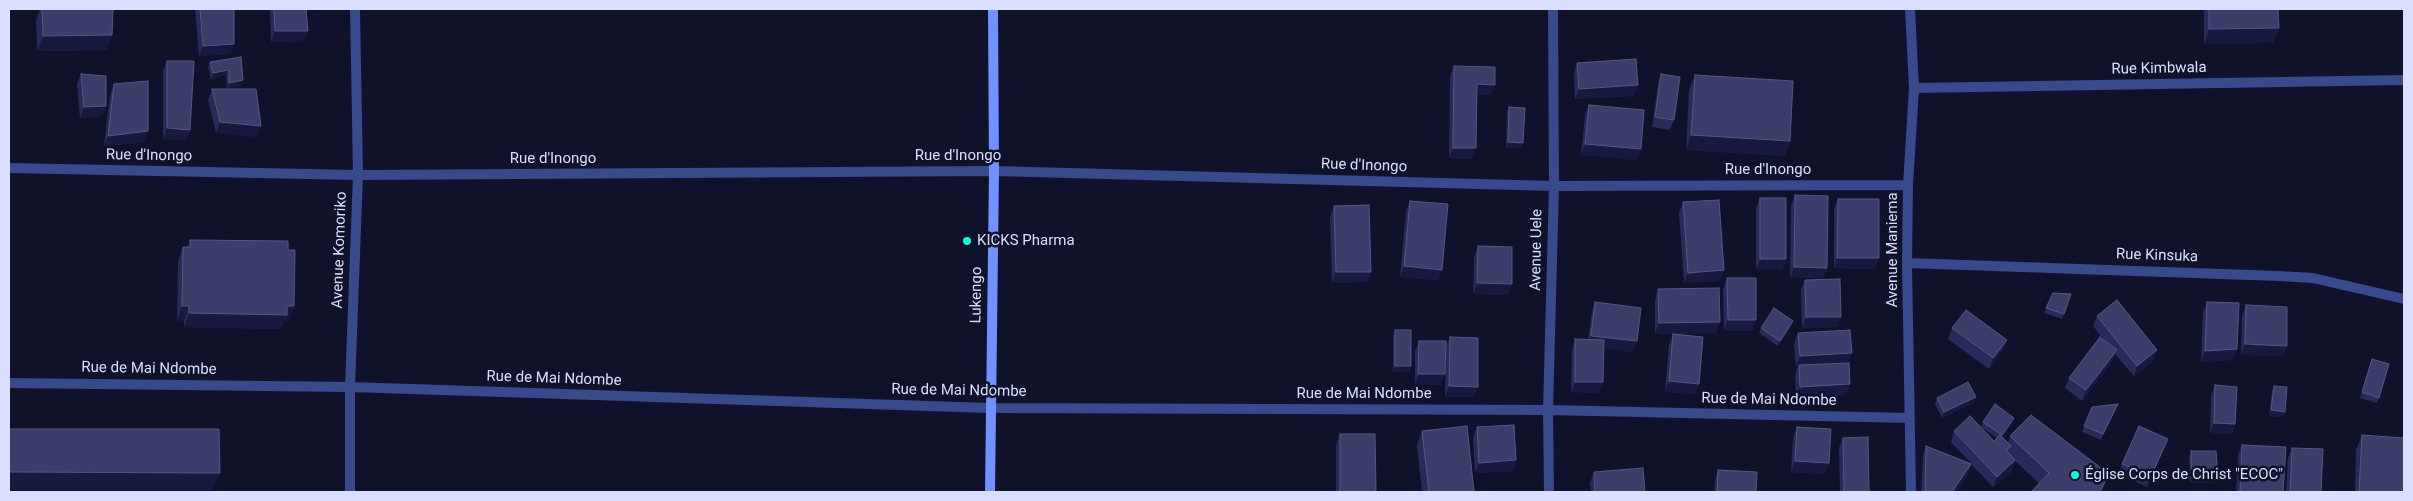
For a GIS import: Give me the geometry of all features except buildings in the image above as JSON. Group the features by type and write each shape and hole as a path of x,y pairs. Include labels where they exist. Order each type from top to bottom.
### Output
{"street":[{"name":"Avenue Komoriko","path":"350,492 350,387 358,175 355,9"},
{"name":"Lukengo","path":"990,492 994,170 993,9"},
{"name":"Avenue Uele","path":"1549,492 1548,410 1554,186 1553,9"},
{"name":"Avenue Maniema","path":"1910,9 1914,88 1908,185 1907,263 1911,492"},
{"name":"Rue Kimbwala","path":"1914,88 2404,80"},
{"name":"Rue d'Inongo","path":"9,168 358,175 994,170 1554,186 1908,185"},
{"name":"Rue Kinsuka","path":"1907,263 2279,276 2329,281 2404,299"},
{"name":"Rue de Mai Ndombe","path":"9,383 350,387 990,408 1548,410 1909,418"}],"place":[{"name":"KICKS Pharma","path":"967,241"},
{"name":"Église Corps de Christ \"ECOC\"","path":"2075,475"}]}
